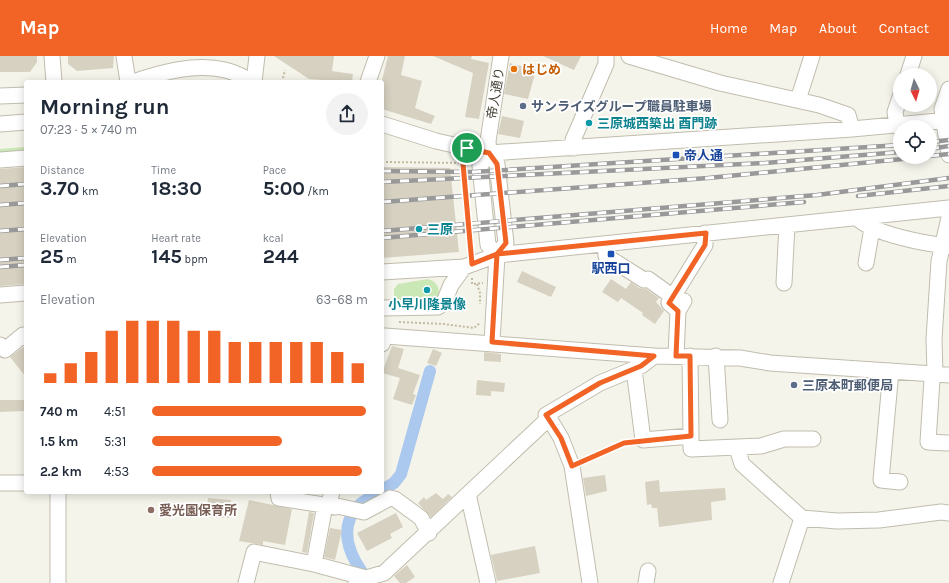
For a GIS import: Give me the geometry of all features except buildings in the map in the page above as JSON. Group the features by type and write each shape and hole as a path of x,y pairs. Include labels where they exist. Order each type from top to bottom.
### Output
{"street":[{"path":"52,56 54,80"},
{"path":"124,56 128,80"},
{"path":"254,80 257,56"},
{"path":"369,80 377,56"},
{"path":"574,148 573,140 606,64 606,56"},
{"path":"629,56 670,62 720,83 819,105 848,115 852,129"},
{"path":"798,100 812,56"},
{"path":"910,68 914,56"},
{"name":"帝人通り","path":"489,153 488,141 499,57"},
{"path":"140,80 167,72 204,68 227,70 250,80"},
{"path":"949,89 942,110 946,120 949,155"},
{"path":"0,96 24,95"},
{"path":"0,124 24,122"},
{"path":"384,125 436,141 489,153 893,126"},
{"path":"489,153 480,166 488,245 497,254 492,342"},
{"path":"0,160 24,158"},
{"path":"384,272 468,265 497,254 949,208"},
{"path":"857,218 872,228 923,242 946,245"},
{"path":"942,374 934,339 938,269 946,245 949,218"},
{"path":"784,283 788,225"},
{"path":"866,263 872,228"},
{"path":"706,233 705,245 678,303 691,449 737,448 761,446 784,439 813,439"},
{"path":"605,244 606,256 644,280 648,279 678,303"},
{"path":"384,308 438,307 444,302 451,285 468,265"},
{"path":"0,295 24,293"},
{"path":"0,345 5,350 23,335 24,336"},
{"path":"384,339 385,336 492,342 654,356 716,356 770,363 942,374"},
{"path":"590,583 572,466 561,438 546,415 588,389 634,369 654,356"},
{"path":"716,356 720,420"},
{"path":"634,369 643,440 691,436"},
{"path":"891,371 881,480 900,482"},
{"path":"942,374 932,379 928,442 947,443"},
{"path":"246,583 254,552 314,564 363,581 384,573 429,533 548,418"},
{"path":"737,448 742,464 802,518 837,521 879,520 941,512 949,513"},
{"path":"0,483 24,483"},
{"path":"58,494 58,583"},
{"path":"278,494 279,498 331,501 364,512 387,500 395,499 421,518 429,533"},
{"path":"468,494 488,583"},
{"path":"314,564 331,501"},
{"path":"780,583 802,518"}],"path":[{"path":"283,80 286,70"},
{"path":"467,148 463,164 468,265 472,284 495,282"},
{"path":"384,162 463,164"},
{"path":"572,466 624,443 643,440"}],"green space":[{"path":"24,147 24,151 0,154 0,149"},
{"path":"428,279 435,282 438,287 439,293 437,300 397,301 394,296 394,289 398,284"}],"waterway":[{"path":"384,489 394,483 401,474 430,371"},
{"path":"361,583 362,572 350,548 347,531 352,514 358,506 376,494"}],"railway":[{"path":"937,141 949,140"},
{"path":"384,171 473,172 893,145"},
{"path":"937,148 949,146"},
{"path":"384,182 765,163 893,153"},
{"path":"937,155 949,154"},
{"path":"384,202 708,178 893,160"},
{"path":"384,231 817,195 949,178"},
{"path":"0,186 24,184"},
{"path":"858,196 949,186"},
{"path":"384,238 804,202"},
{"path":"0,205 24,203"},
{"path":"0,231 24,229"},
{"path":"0,260 24,258"},
{"path":"0,267 24,265"}],"place":[{"name":"はじめ","path":"514,69"},
{"name":"サンライズグループ職員駐車場","path":"523,106"},
{"name":"三原城西築出 酉門跡","path":"589,123"},
{"name":"帝人通","path":"676,155"},
{"name":"三原","path":"419,229"},
{"name":"駅西口","path":"611,254"},
{"name":"小早川隆景像","path":"427,290"},
{"name":"三原本町郵便局","path":"794,385"},
{"name":"愛光園保育所","path":"151,510"}],"route":[{"path":"467,148 463,164 472,264 497,254 706,233 705,245 669,303 678,311 676,356 690,356 691,436 624,443 572,466 561,438 546,415 600,383 641,366 654,356 492,342 497,254 506,243 497,164 489,153 467,148"}]}
